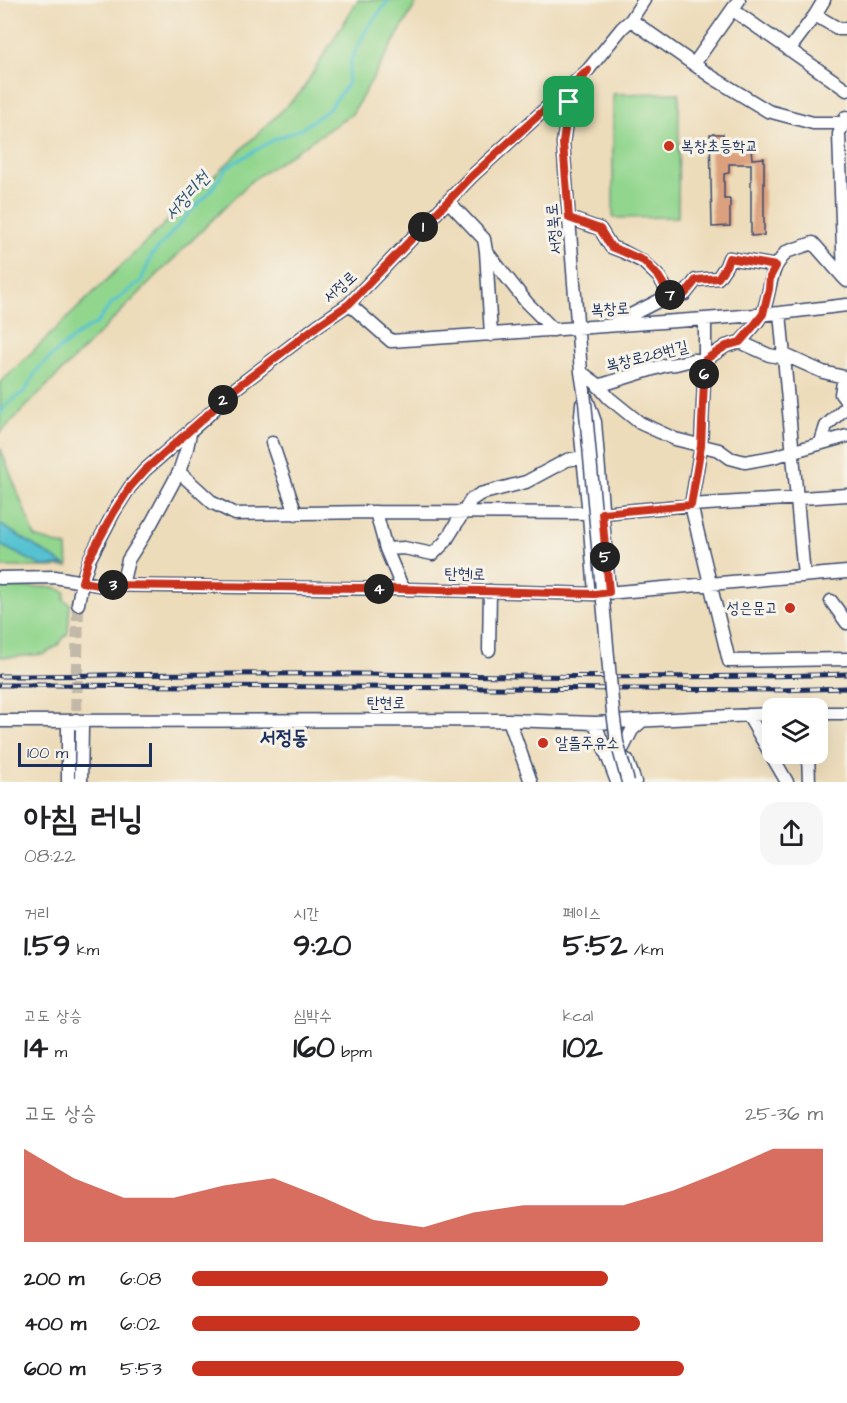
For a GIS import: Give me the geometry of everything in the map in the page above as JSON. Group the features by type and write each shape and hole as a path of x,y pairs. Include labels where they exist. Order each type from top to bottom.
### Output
{"street":[{"name":"서정로","path":"78,604 88,560 114,512 130,487 145,470 236,388 349,304 472,176 588,70 631,20 644,0"},
{"path":"789,50 824,0"},
{"path":"694,64 736,5 789,50 847,90"},
{"path":"815,15 839,29 847,29"},
{"path":"631,20 768,111 813,123 846,121"},
{"name":"서정북로","path":"584,391 563,143 569,102 588,70"},
{"path":"846,121 838,134 846,280"},
{"path":"448,201 484,238 491,335"},
{"path":"569,218 600,229 611,247 644,261 659,277 670,295"},
{"path":"821,442 826,426 847,404 841,394 844,377 823,372 785,357 769,355 740,342 763,314 770,277 786,252 813,243 846,280"},
{"path":"486,251 527,303 554,330"},
{"path":"609,326 670,295 685,294 696,280 718,278 729,258 776,266"},
{"name":"복창로","path":"349,304 391,341 705,319 847,305"},
{"path":"780,313 804,576"},
{"name":"복창로28번길","path":"705,319 701,446 691,505 729,661 847,659"},
{"name":"복창로28번길","path":"598,386 666,364 705,360 726,346 740,342"},
{"name":"복창로28번길","path":"581,372 640,423 675,439 719,450 730,459 745,462 759,460 847,436"},
{"path":"584,391 580,427 583,457 609,592"},
{"path":"584,391 595,422 595,594"},
{"path":"584,391 613,712 617,742 628,782"},
{"path":"122,585 128,560 152,522 178,472 192,429"},
{"path":"272,443 296,514"},
{"path":"387,549 404,548 433,554 445,542 471,500 480,494 526,482 567,460 583,457"},
{"path":"178,472 213,503 235,514 595,513 847,495"},
{"path":"376,512 387,549 403,589"},
{"name":"탄현1로","path":"0,578 55,577 99,585 595,594 847,572"},
{"path":"489,650 490,591"},
{"path":"831,601 847,623"},
{"path":"828,713 847,713"},
{"name":"탄현로","path":"0,721 509,720 595,723 762,714"},
{"path":"748,715 787,782"},
{"path":"68,782 68,727 76,720 82,728 81,782"},
{"path":"509,720 531,782"},
{"path":"623,748 632,730 642,721"},
{"path":"620,722 623,748 635,782"},
{"path":"595,723 617,782"},
{"path":"808,764 809,782"}],"green space":[{"path":"358,0 418,0 352,114 251,181 0,433 0,383 301,92"},
{"path":"679,93 678,217 613,218 613,94"},
{"path":"0,447 35,537 67,547 68,567 0,567"},
{"path":"54,587 65,592 64,600 70,604 68,633 57,646 44,654 0,657 0,588"}],"water":[{"path":"0,524 65,565 42,566 0,545"}],"building":[{"path":"710,134 723,134 723,149 751,149 752,159 764,158 764,235 751,236 751,164 729,164 729,173 724,174 724,199 730,199 730,226 712,227"}],"waterway":[{"name":"서정리천","path":"0,415 4,406 25,391 37,370 81,332 97,323 111,304 141,281 152,255 210,192 227,167 275,139 301,129 328,110 347,85 351,60 368,27 389,0"}],"tunnel":[{"path":"75,782 78,604"}],"railway":[{"path":"0,676 321,674 667,677 847,674"},
{"path":"0,685 780,690 847,688"}],"place":[{"name":"복창초등학교","path":"669,146"},
{"name":"성은문고","path":"790,608"},
{"name":"알뜰주유소","path":"543,743"}],"district":[{"name":"서정동","path":"284,738"}],"route":[{"path":"588,70 569,102 563,143 569,218 600,229 611,247 644,261 659,277 670,295 685,294 696,280 718,278 729,258 776,266 770,277 763,314 740,342 726,346 705,360 701,446 691,505 602,513 609,592 595,594 364,588 99,585 82,582 88,560 114,512 130,487 145,470 236,388 349,304 472,176 588,70"}]}
